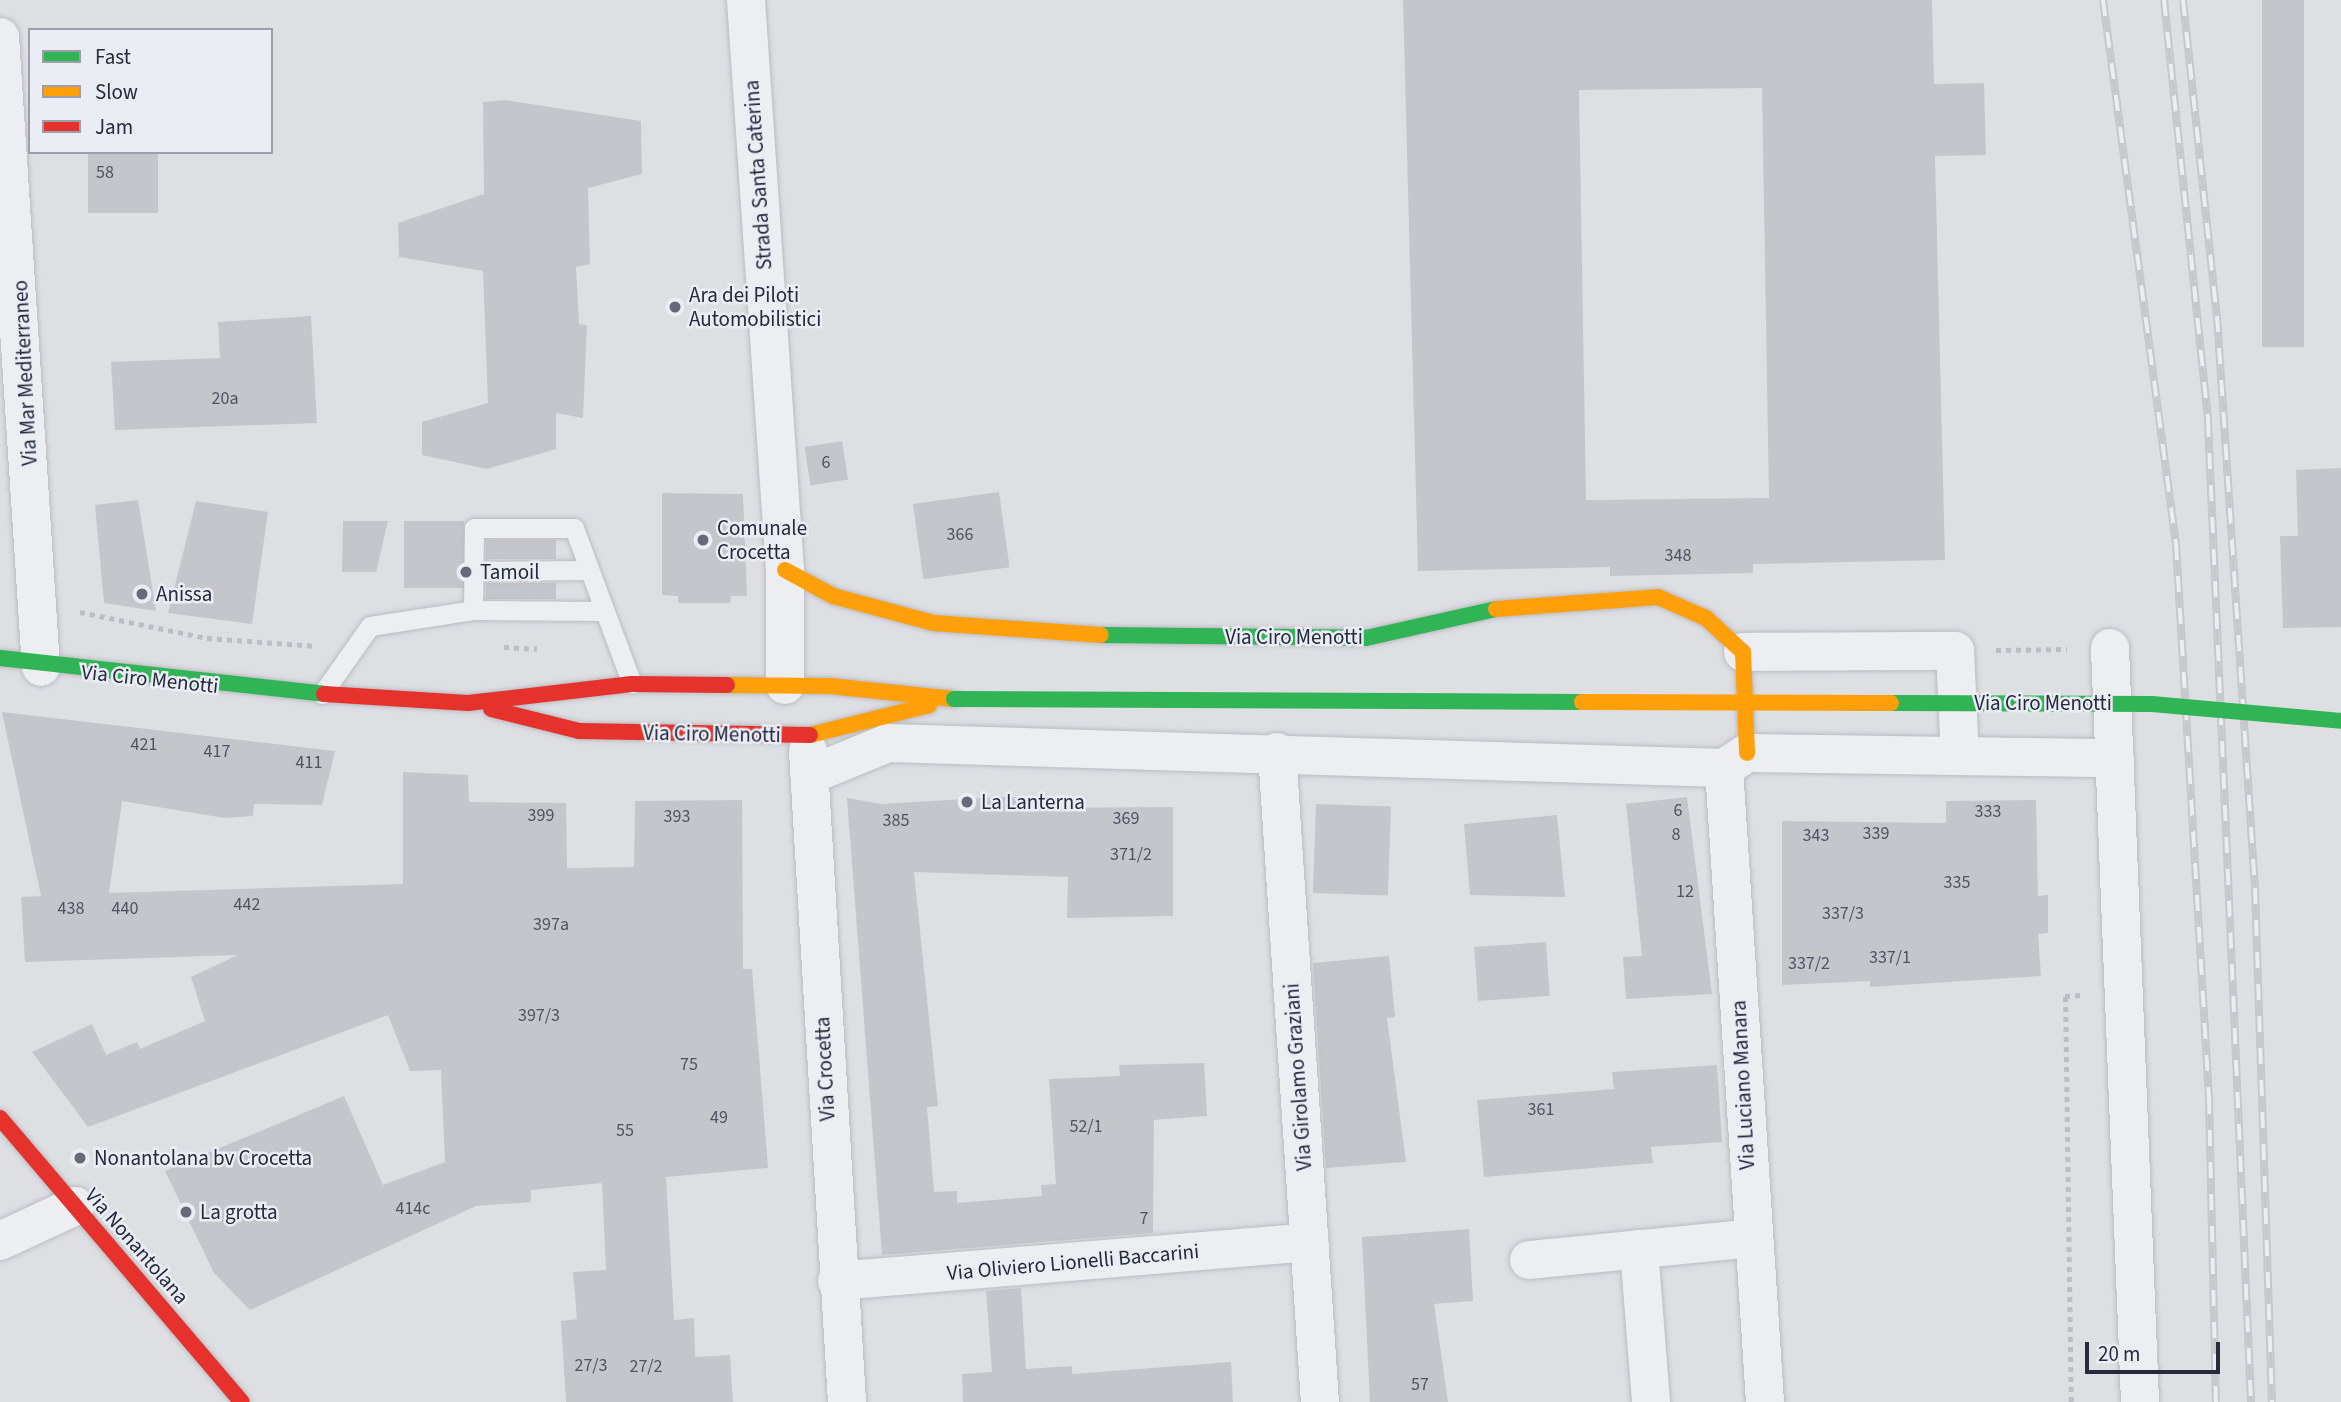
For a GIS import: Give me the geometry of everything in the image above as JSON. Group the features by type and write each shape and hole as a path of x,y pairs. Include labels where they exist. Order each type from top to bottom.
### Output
{"main road":[{"name":"Via Ciro Menotti","path":"785,570 833,596 934,623 1056,635 1366,638 1519,604 1658,597 1706,618 1742,652"},
{"path":"1736,761 1742,652"},
{"name":"Via Ciro Menotti","path":"0,658 41,667 323,694 468,703 632,684 785,685 954,699 2152,704 2341,721"},
{"name":"Via Ciro Menotti","path":"468,703 579,731 808,735 954,699"},
{"name":"Via Nonantolana","path":"0,1118 242,1402"}],"street":[{"name":"Strada Santa Caterina","path":"746,0 785,570 785,685"},
{"name":"Via Mar Mediterraneo","path":"0,37 8,223 41,667"},
{"path":"2110,648 2127,992 2140,1402"},
{"path":"1742,652 1955,650 1960,756"},
{"name":"Via Crocetta","path":"808,735 836,1281 847,1402"},
{"path":"810,775 888,743 1736,761 1960,756 2115,758"},
{"name":"Via Girolamo Graziani","path":"1277,752 1320,1402"},
{"name":"Via Luciano Manara","path":"1736,761 1752,1238 1766,1402"},
{"path":"0,1241 75,1206"},
{"path":"1529,1260 1752,1238"},
{"name":"Via Oliviero Lionelli Baccarini","path":"836,1281 1309,1242"},
{"path":"1639,1249 1651,1402"}],"lane":[{"path":"473,610 474,528 574,528 632,684"},
{"path":"473,571 589,570"},
{"path":"323,694 370,626 473,610 604,611"}],"path":[{"path":"1955,650 2110,648"},
{"path":"2071,1402 2066,996 2127,992"}],"building":[{"path":"1403,0 1932,0 1934,84 1984,83 1986,155 1935,156 1945,560 1753,564 1753,573 1610,576 1610,567 1418,571","holes":["1762,88 1769,498 1586,500 1579,90"]},
{"path":"2262,0 2304,0 2304,347 2262,347"},
{"path":"505,100 641,121 642,174 588,188 590,264 576,267 579,324 587,325 583,418 556,413 556,449 487,469 422,455 422,422 488,403 483,271 399,257 398,223 484,194 483,102"},
{"path":"88,154 158,154 158,213 88,213"},
{"path":"311,316 317,423 115,430 111,362 220,358 218,322"},
{"path":"842,441 848,480 811,485 804,447"},
{"path":"2341,468 2341,627 2283,628 2280,536 2298,536 2296,470"},
{"path":"999,492 1010,567 923,579 913,504"},
{"name":"Comunale Crocetta","path":"662,493 743,494 747,596 731,596 730,603 678,603 678,596 662,595"},
{"path":"138,500 156,611 104,603 95,505"},
{"path":"196,501 268,512 252,624 168,613"},
{"path":"343,521 388,521 376,572 342,572"},
{"path":"404,521 464,521 464,588 404,588"},
{"path":"486,540 556,540 556,559 486,559"},
{"path":"486,583 556,583 556,599 486,599"},
{"path":"2,712 335,751 322,805 254,804 253,816 225,818 122,801 109,893 403,884 403,772 468,775 469,802 566,803 567,868 634,867 635,801 742,800 743,969 752,969 768,1168 666,1177 674,1320 694,1318 695,1357 730,1355 733,1402 566,1402 561,1321 577,1319 573,1272 606,1270 602,1183 531,1190 531,1202 476,1206 250,1310 214,1273 165,1171 344,1096 383,1185 445,1162 441,1070 410,1071 388,1015 88,1127 32,1052 92,1024 106,1055 137,1042 140,1049 205,1021 191,977 238,955 25,962 21,897 41,896"},
{"path":"1038,797 1038,808 1173,807 1173,916 1067,918 1068,877 914,872 938,1106 927,1107 934,1192 957,1191 957,1203 1042,1196 1041,1185 1056,1184 1049,1079 1120,1076 1119,1065 1204,1063 1207,1116 1154,1120 1153,1233 882,1255 847,798 881,804"},
{"path":"1687,797 1712,994 1626,999 1623,957 1642,956 1626,804"},
{"path":"2036,800 2038,896 2048,895 2048,933 2038,934 2041,976 1870,987 1870,981 1782,985 1782,821 1946,823 1946,801"},
{"path":"1316,804 1391,807 1388,896 1313,893"},
{"path":"1557,815 1565,897 1470,895 1464,824"},
{"path":"1546,942 1550,996 1478,1001 1474,947"},
{"path":"1389,956 1395,1017 1387,1018 1406,1162 1326,1168 1313,963"},
{"path":"1717,1065 1722,1142 1651,1147 1653,1163 1484,1177 1477,1100 1614,1089 1612,1072"},
{"path":"1469,1229 1473,1301 1434,1304 1448,1402 1370,1402 1362,1237"},
{"path":"1021,1288 1026,1369 1072,1366 1072,1374 1231,1362 1233,1402 963,1402 962,1374 992,1372 986,1291"}],"railway":[{"path":"2103,0 2176,544 2209,1098 2216,1402"},
{"path":"2164,0 2208,421 2251,1402"},
{"path":"2183,0 2217,316 2255,888 2272,1402"}],"traffic: fast":[{"path":"1101,635 1366,638 1496,609"},
{"path":"0,658 324,694"},
{"path":"954,699 1582,702"},
{"path":"1891,703 2152,704 2341,721"}],"traffic: slow":[{"path":"785,570 833,596 934,623 1101,635"},
{"path":"1496,609 1658,597 1706,618 1743,652 1747,753"},
{"path":"727,685 830,686 954,699"},
{"path":"1582,702 1891,703"},
{"path":"810,735 929,705"}],"traffic: jam":[{"path":"324,694 468,703 632,684 727,685"},
{"path":"491,709 579,731 810,735"},
{"path":"0,1118 242,1402"}],"place":[{"name":"Ara dei Piloti Automobilistici","path":"675,307"},
{"name":"Comunale Crocetta","path":"703,540"},
{"name":"Tamoil","path":"466,572"},
{"name":"Anissa","path":"142,594"},
{"name":"La Lanterna","path":"967,802"},
{"name":"Nonantolana bv Crocetta","path":"80,1158"},
{"name":"La grotta","path":"186,1212"}]}
